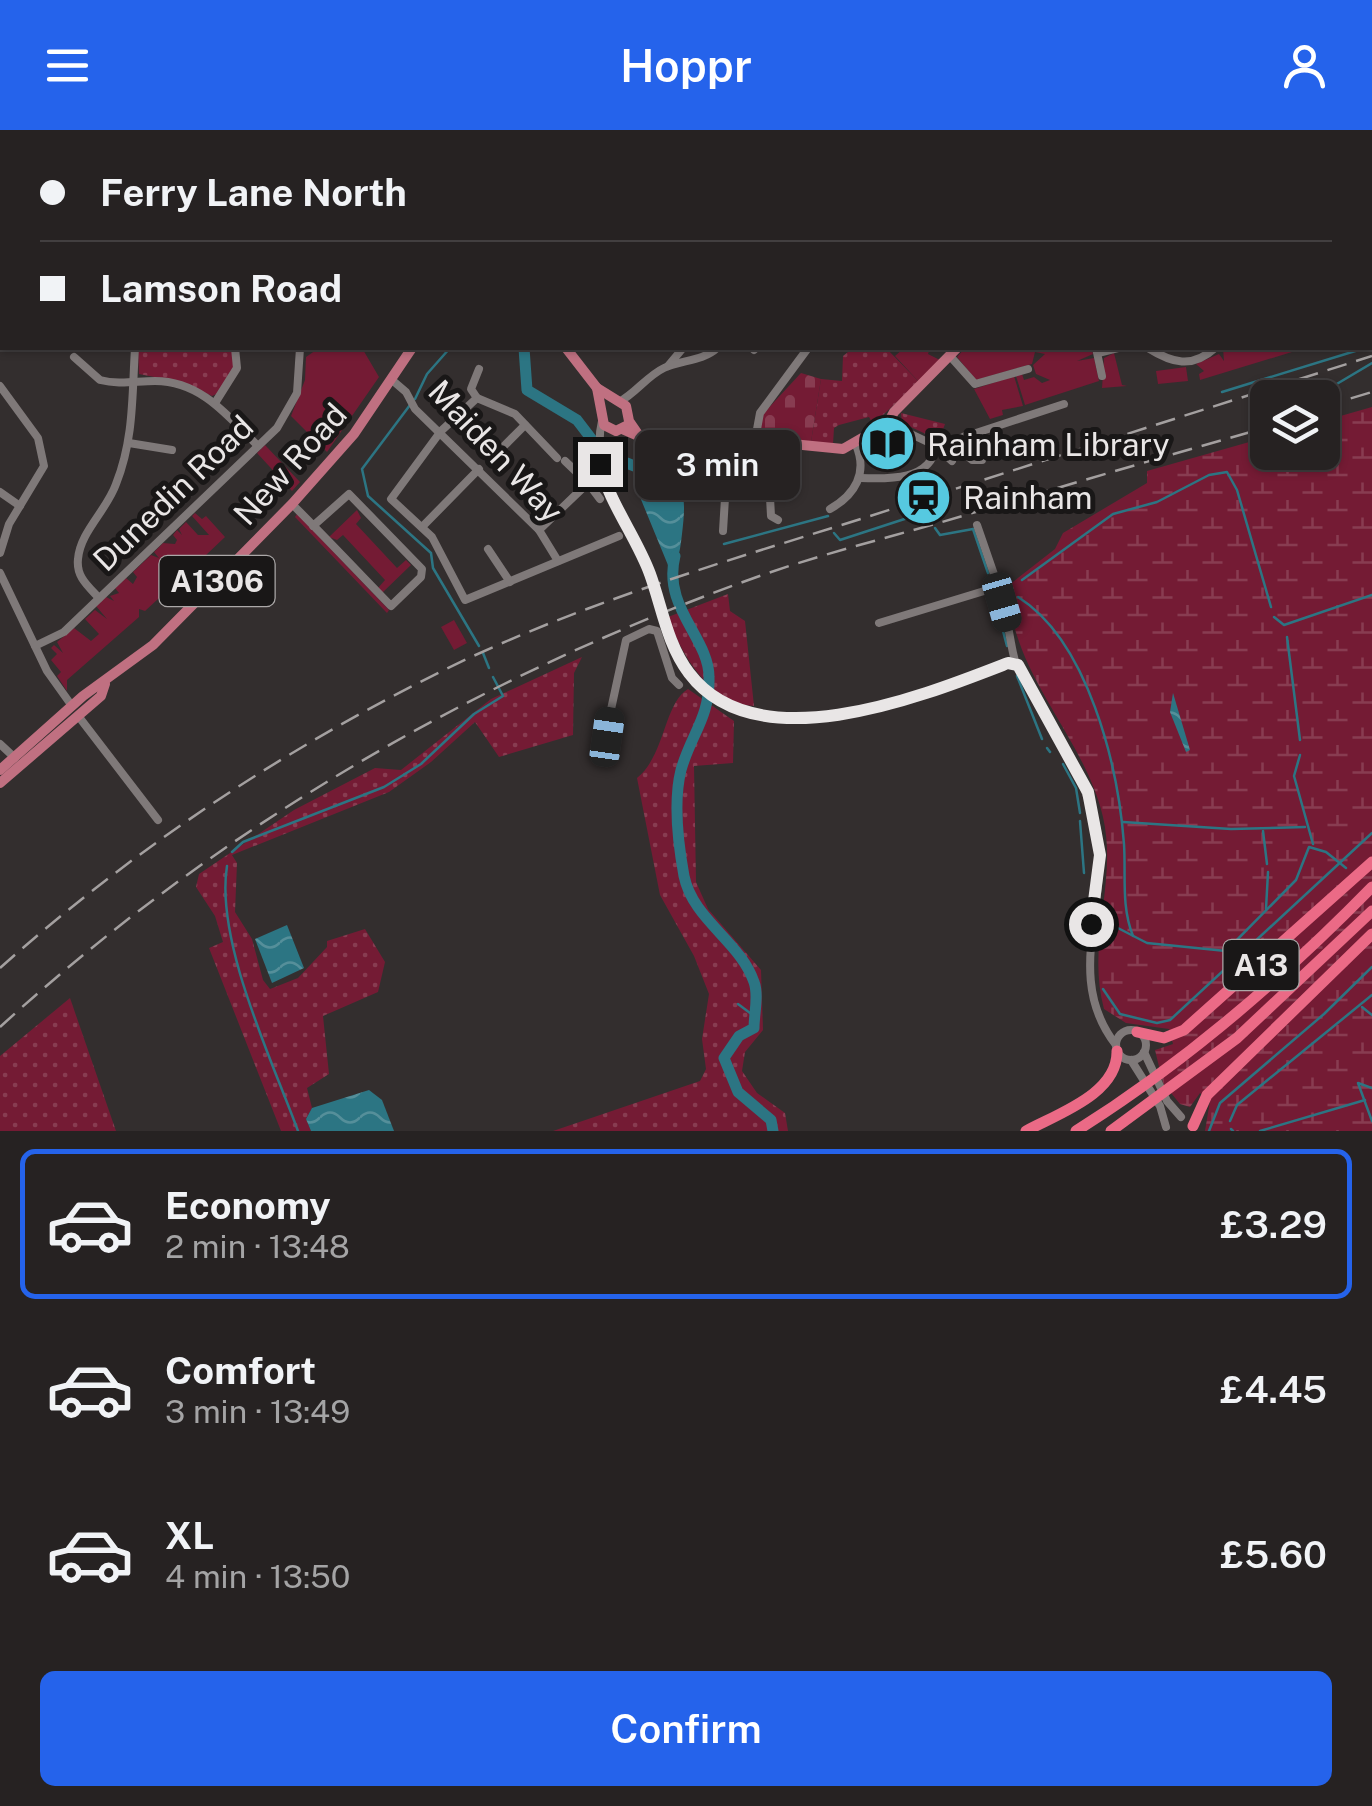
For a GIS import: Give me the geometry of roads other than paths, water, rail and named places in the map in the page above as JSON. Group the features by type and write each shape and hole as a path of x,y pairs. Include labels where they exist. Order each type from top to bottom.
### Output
{"highway":[{"name":"A13","path":"1132,1032 1164,1038 1184,1030 1372,862"},
{"name":"A13","path":"1076,1131 1196,1048 1310,951 1372,888"},
{"name":"A13","path":"1110,1131 1221,1050 1320,964 1372,912"},
{"name":"A13","path":"1193,1129 1207,1095 1372,934"},
{"path":"1026,1131 1102,1085 1115,1066 1116,1048"}],"main road":[{"name":"New Road","path":"0,783 18,761 75,712 102,696 105,684 152,645 292,504 354,434 411,350"},
{"path":"568,350 598,388 616,402 624,423"},
{"path":"602,417 624,423 640,437 662,446 709,440 843,449 856,445 891,417 954,352"},
{"path":"598,388 602,417"},
{"path":"602,417 616,402"},
{"name":"New Road","path":"0,770 18,761"}],"street":[{"path":"99,598 80,578 80,546 114,490 129,443 134,350"},
{"path":"215,403 236,368 235,350"},
{"name":"Dunedin Road","path":"35,646 64,632 290,411 300,380 300,350"},
{"path":"616,402 635,395 681,350"},
{"path":"700,350 706,355"},
{"path":"668,366 714,350"},
{"path":"778,520 772,516 767,496 760,414 807,350"},
{"path":"1097,350 1102,376"},
{"path":"1152,350 1178,363 1199,359 1212,350"},
{"path":"954,352 975,384 1028,369"},
{"path":"74,356 100,380 178,384 215,403 258,446"},
{"path":"479,369 472,389 477,398 508,408 600,499"},
{"name":"Maiden Way","path":"392,380 406,392 415,408 539,530 558,561"},
{"path":"0,386 38,438 44,456 42,476 20,506 0,553"},
{"path":"601,447 624,423 635,395"},
{"path":"477,398 441,431 390,496 437,542 465,600 619,536"},
{"path":"976,433 1064,404"},
{"path":"602,417 600,464 637,541 669,637 690,675 719,701 759,718 802,718 939,690 1015,663"},
{"path":"891,417 940,448 952,461"},
{"path":"500,449 526,425"},
{"path":"860,478 915,474 940,448 965,436"},
{"path":"950,442 972,460 982,460"},
{"path":"129,443 172,450"},
{"path":"830,509 847,498 860,478 856,445"},
{"path":"422,527 479,469"},
{"path":"539,530 588,483"},
{"path":"0,492 20,506"},
{"path":"292,504 313,526 391,606 421,577 422,569 351,495 313,526"},
{"path":"723,531 725,498 767,496"},
{"path":"976,524 1013,640 1015,663 1081,777 1094,817 1099,870 1088,951 1092,992 1116,1048 1131,1060 1160,1106 1166,1129 1181,1117"},
{"path":"488,549 510,582"},
{"path":"0,573 35,646 75,712 158,820"},
{"path":"878,623 994,588"},
{"path":"602,751 626,640 656,630 677,688 690,675"},
{"path":"0,744 18,761"},
{"path":"1100,1014 1112,1026 1144,1038 1144,1052 1167,1101 1193,1129"},
{"path":"1116,1048 1132,1032"},
{"path":"1131,1060 1144,1052"}],"water":[{"path":"640,454 667,467 683,494 680,549 670,570 633,480 633,465"},
{"path":"1173,693 1190,750 1186,752 1170,712"},
{"path":"287,925 304,968 272,983 255,939"},
{"path":"369,1090 382,1100 394,1131 311,1131 306,1119 312,1108"}],"waterway":[{"path":"415,399 427,374 448,350"},
{"path":"524,350 527,390 577,420 603,454 637,467 644,474"},
{"path":"1222,392 1358,350"},
{"path":"1340,382 1372,363"},
{"path":"410,405 362,469 368,496 431,553 433,568 479,646"},
{"path":"673,452 700,478"},
{"path":"1022,580 1113,514 1157,502 1209,475 1227,472 1237,490 1271,607"},
{"path":"834,533 840,540 926,512 932,516"},
{"path":"724,544 828,516"},
{"path":"935,528 940,535 973,529 988,573"},
{"path":"675,556 675,591 702,649 709,677 706,704 685,757 677,795 684,876 697,905 738,954 754,982 754,1028 739,1036 724,1058 738,1092 771,1120 773,1131"},
{"path":"1274,617 1284,625 1372,595"},
{"path":"1018,597 1042,617 1063,643 1095,707 1121,813 1125,902 1133,936"},
{"path":"996,605 1007,646"},
{"path":"1287,637 1300,740"},
{"path":"483,653 489,668"},
{"path":"1017,676 1042,739"},
{"path":"232,852 243,842 384,787 421,764 474,714 503,696 493,677"},
{"path":"1047,748 1050,752"},
{"path":"1300,755 1294,776 1313,844"},
{"path":"1063,764 1076,788 1080,813"},
{"path":"1080,821 1084,873"},
{"path":"1123,822 1231,829 1305,827"},
{"path":"1263,831 1267,864"},
{"path":"1103,989 1120,1014 1157,1023 1170,1020 1372,833"},
{"path":"1114,926 1147,943 1226,951 1296,880 1309,847 1326,852 1346,868"},
{"path":"227,866 229,929 237,964 298,1131"},
{"path":"1266,909 1268,872"},
{"path":"1209,1131 1220,1103 1324,1014 1372,967"},
{"path":"1230,1121 1237,1105 1372,995"},
{"path":"738,1004 754,1016"},
{"path":"1362,1007 1372,1015"},
{"path":"1372,1088 1358,1083 1372,1121"},
{"path":"1260,1131 1365,1100"}],"railway":[{"path":"0,968 108,878 223,796 344,723 469,658 565,617 664,582 1372,356"},
{"path":"1340,402 1372,392"},
{"path":"0,1027 171,887 261,824 451,711 550,662 777,570 1250,432"}],"place":[{"name":"Rainham Library","path":"888,444"},
{"name":"Rainham","path":"924,497"}]}
